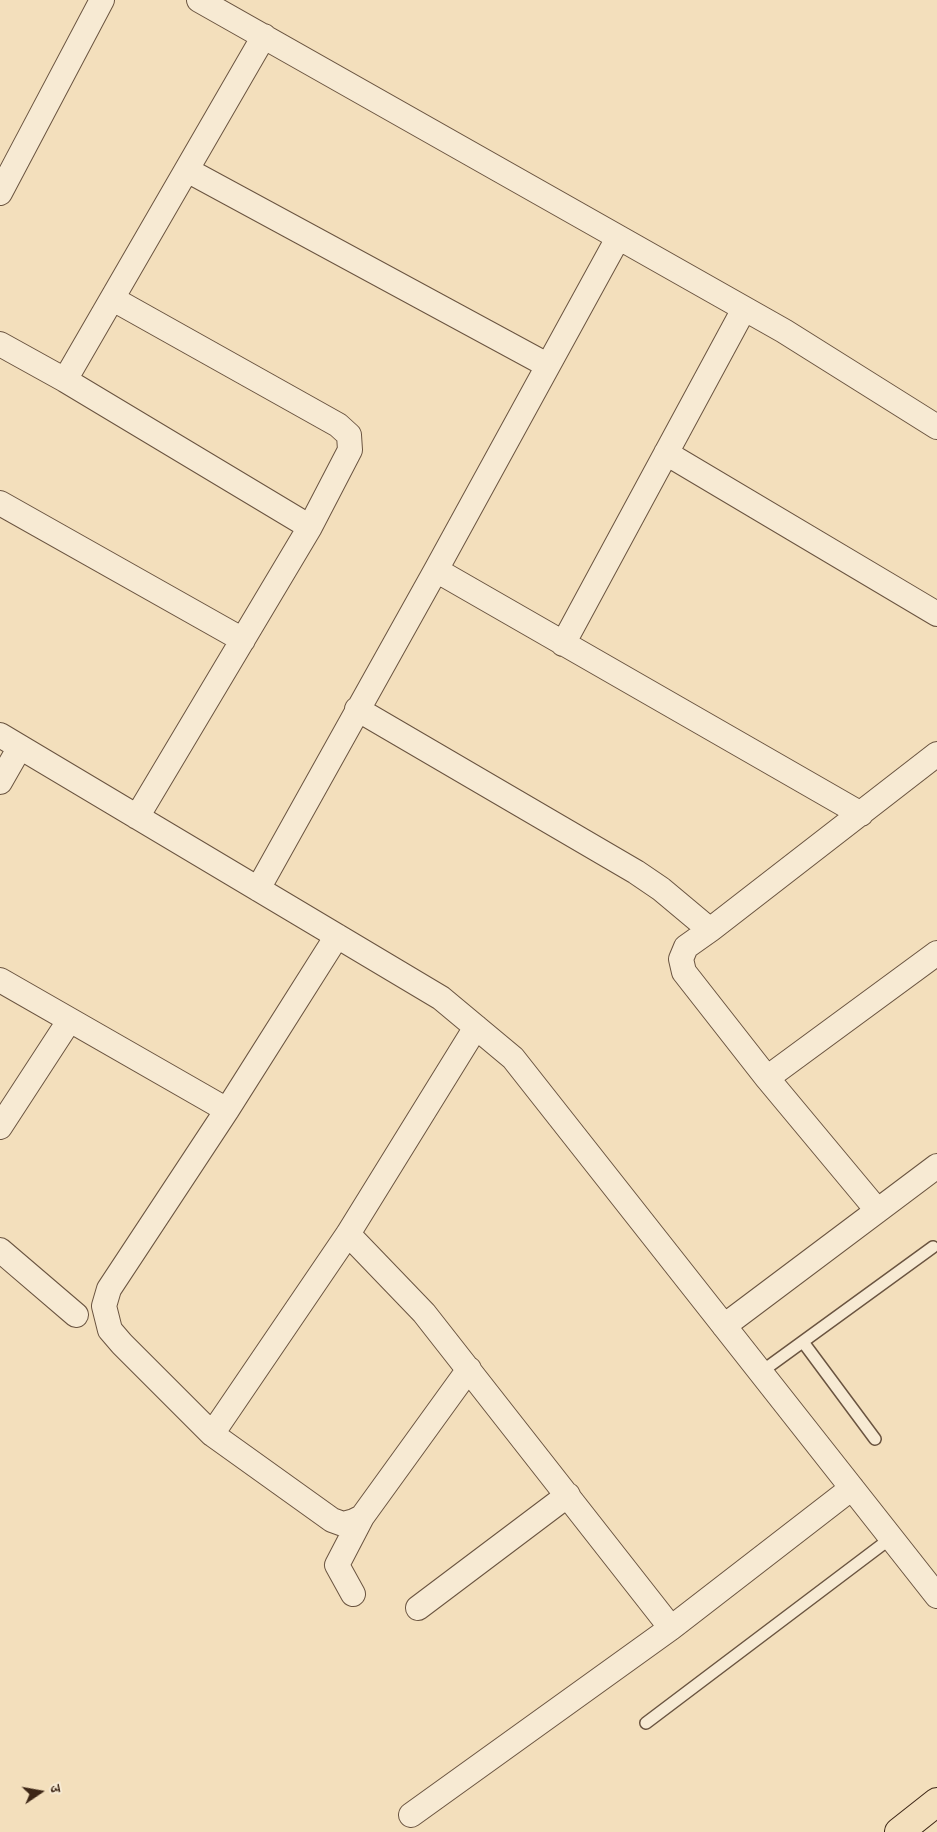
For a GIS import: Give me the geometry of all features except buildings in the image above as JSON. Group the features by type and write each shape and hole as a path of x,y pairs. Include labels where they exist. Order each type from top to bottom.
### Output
{"main road":[{"path":"899,1832 937,1802"}],"street":[{"path":"0,193 102,0"},
{"path":"199,0 784,331 937,427"},
{"path":"65,380 264,36"},
{"path":"187,170 548,366"},
{"path":"258,889 618,238"},
{"path":"112,300 338,425 349,435 350,450 310,527 137,817"},
{"path":"563,644 744,309"},
{"path":"0,344 65,380 310,527"},
{"path":"666,453 937,614"},
{"path":"0,503 243,640"},
{"path":"436,570 861,814"},
{"path":"357,709 636,872 661,889 710,930"},
{"path":"0,782 10,741 441,998 513,1058 937,1596"},
{"path":"877,1210 767,1078 684,972 680,959 686,947 937,754"},
{"path":"337,936 227,1110 108,1289 104,1306 110,1330 212,1434 332,1520 343,1524 362,1517"},
{"path":"767,1078 937,953"},
{"path":"0,980 227,1110"},
{"path":"0,1127 69,1021"},
{"path":"212,1434 348,1234 476,1027"},
{"path":"724,1326 937,1166"},
{"path":"348,1234 424,1313 672,1628"},
{"path":"0,1250 76,1314"},
{"path":"353,1594 337,1566 362,1517 469,1369"},
{"path":"411,1815 672,1628 852,1488"},
{"path":"418,1608 568,1495"}],"lane":[{"path":"761,1372 933,1247"},
{"path":"803,1342 875,1439"},
{"path":"646,1723 891,1538"}]}
